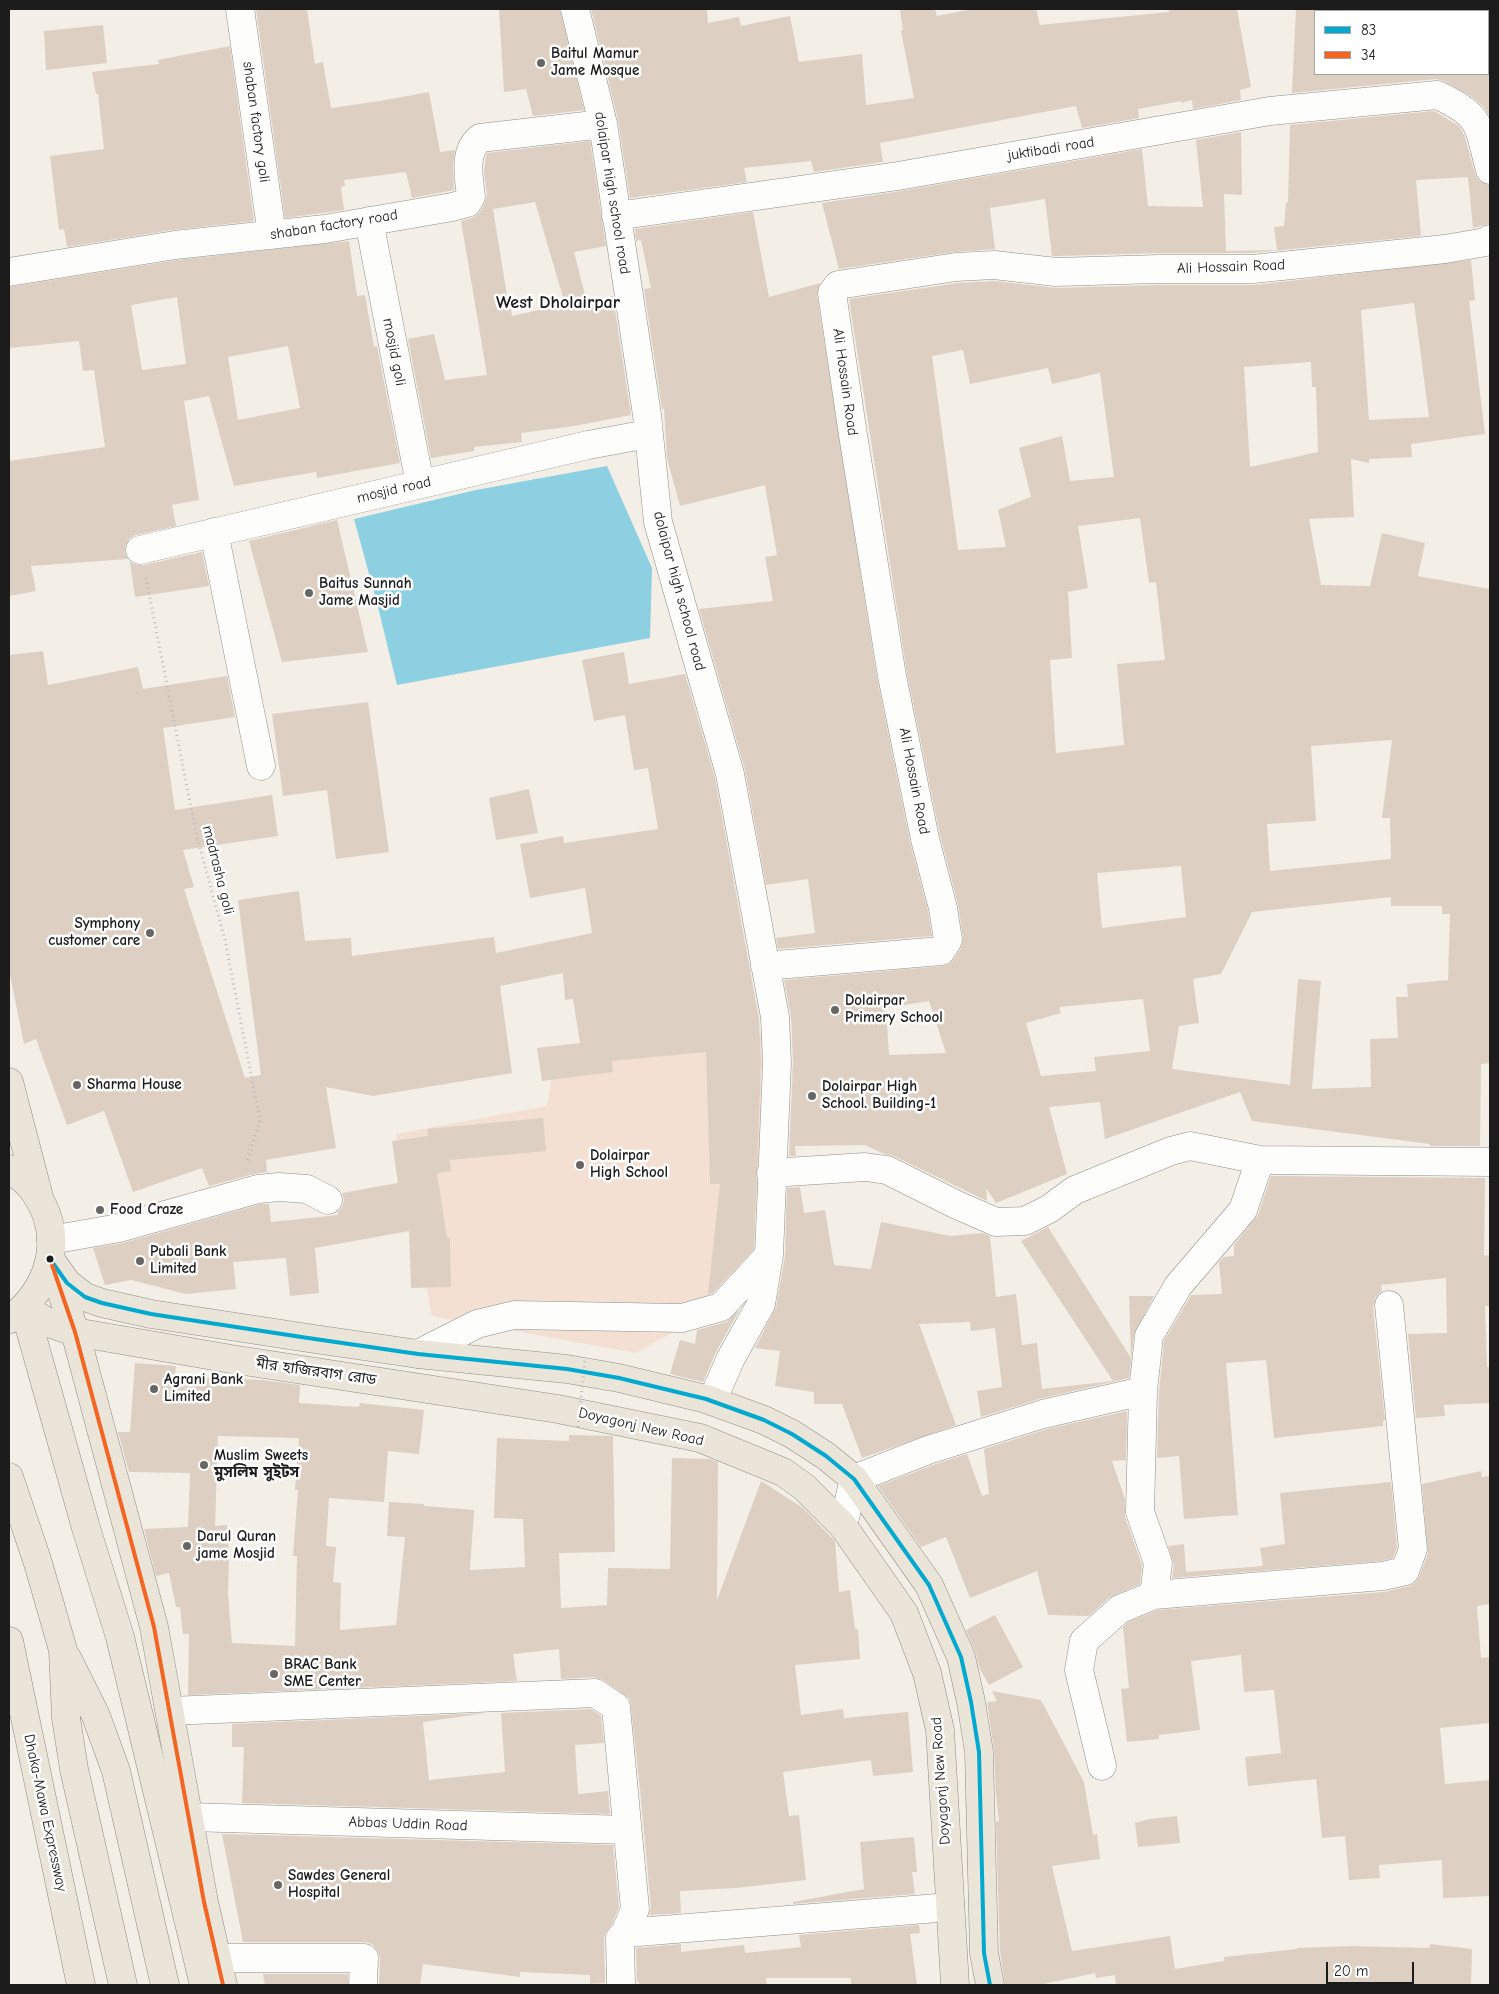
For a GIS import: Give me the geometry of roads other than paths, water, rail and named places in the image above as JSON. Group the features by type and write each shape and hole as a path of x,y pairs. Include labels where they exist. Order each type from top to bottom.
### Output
{"main road":[{"path":"9,1082 42,1206"},
{"path":"9,1169 29,1185 45,1210 50,1249 75,1332 154,1628 204,1902 223,1985"},
{"path":"50,1249 41,1286 17,1314 120,1637 204,1985"},
{"path":"50,1249 68,1283 85,1297 102,1303 151,1314 418,1354 576,1365 619,1378 712,1401 764,1420 792,1434 826,1456 854,1479 929,1584 961,1657 971,1702 978,1752 984,1953 990,1985"},
{"name":"মীর হাজিরবাগ রোড","path":"17,1314 75,1332 231,1359 413,1386 568,1418"},
{"path":"413,1386 418,1354"},
{"name":"Doyagonj New Road","path":"568,1418 700,1438 783,1472 804,1487 843,1526 904,1614 927,1673 940,1730 955,1985"},
{"path":"9,1477 38,1563 64,1650 96,1716 116,1771 165,1985"},
{"name":"Dhaka-Mawa Expressway","path":"9,1641 13,1679 81,1985"},
{"path":"64,1650 66,1718 74,1769 123,1985"}],"street":[{"name":"shaban factory goli","path":"240,9 272,235"},
{"name":"dolaipar high school road","path":"575,9 603,124 648,434 658,522 730,774 775,1017 777,1044 768,1255 761,1304 731,1358 712,1401"},
{"name":"juktibadi road","path":"616,216 898,176 1270,111 1437,95 1460,105 1477,122 1490,170"},
{"name":"shaban factory road","path":"9,272 175,245 325,229 467,202 471,197 468,165 472,144 480,138 603,124"},
{"name":"mosjid goli","path":"369,221 420,484"},
{"name":"Ali Hossain Road","path":"766,966 941,951 948,940 943,908 925,840 891,668 853,435 832,293 834,288 838,285 956,267 994,265 1056,272 1159,268 1253,269 1445,249 1486,242 1490,239"},
{"name":"mosjid road","path":"140,550 588,445 648,434"},
{"path":"214,532 261,766"},
{"path":"771,1173 865,1167 887,1170 996,1222 1025,1221 1049,1209 1075,1190 1170,1151 1190,1146 1260,1160 1490,1162"},
{"path":"1154,1595 1158,1563 1140,1512 1143,1391 1149,1336 1178,1286 1243,1210 1260,1160"},
{"path":"50,1249 258,1188 307,1189 328,1200"},
{"path":"418,1354 477,1324 514,1315 682,1318 721,1306 768,1255"},
{"path":"1102,1766 1079,1670 1084,1641 1120,1609 1154,1595 1383,1576 1405,1570 1413,1549 1389,1305"},
{"path":"843,1526 854,1479 928,1450 1044,1414 1143,1391"},
{"path":"170,1711 595,1693 616,1707 635,1909 625,1934 620,1938 621,1985"},
{"name":"Abbas Uddin Road","path":"189,1817 627,1830"},
{"path":"625,1934 950,1907"},
{"path":"217,1958 364,1958 363,1985"}],"water":[{"path":"607,466 652,568 650,638 397,685 354,519 476,490"}],"place":[{"name":"Baitul Mamur Jame Mosque","path":"541,63"},
{"name":"Baitus Sunnah Jame Masjid","path":"309,593"},
{"name":"Symphony customer care","path":"150,933"},
{"name":"Dolairpar Primery School","path":"835,1010"},
{"name":"Sharma House","path":"77,1085"},
{"name":"Dolairpar High School. Building-1","path":"812,1096"},
{"name":"Dolairpar High School","path":"580,1165"},
{"name":"Food Craze","path":"100,1210"},
{"name":"Pubali Bank Limited","path":"140,1261"},
{"name":"Agrani Bank Limited","path":"154,1389"},
{"name":"Muslim Sweets মুসলিম সুইটস","path":"204,1465"},
{"name":"Darul Quran jame Mosjid","path":"187,1546"},
{"name":"BRAC Bank SME Center","path":"274,1674"},
{"name":"Sawdes General Hospital","path":"278,1885"}],"district":[{"name":"West Dholairpar","path":"558,303"}]}
